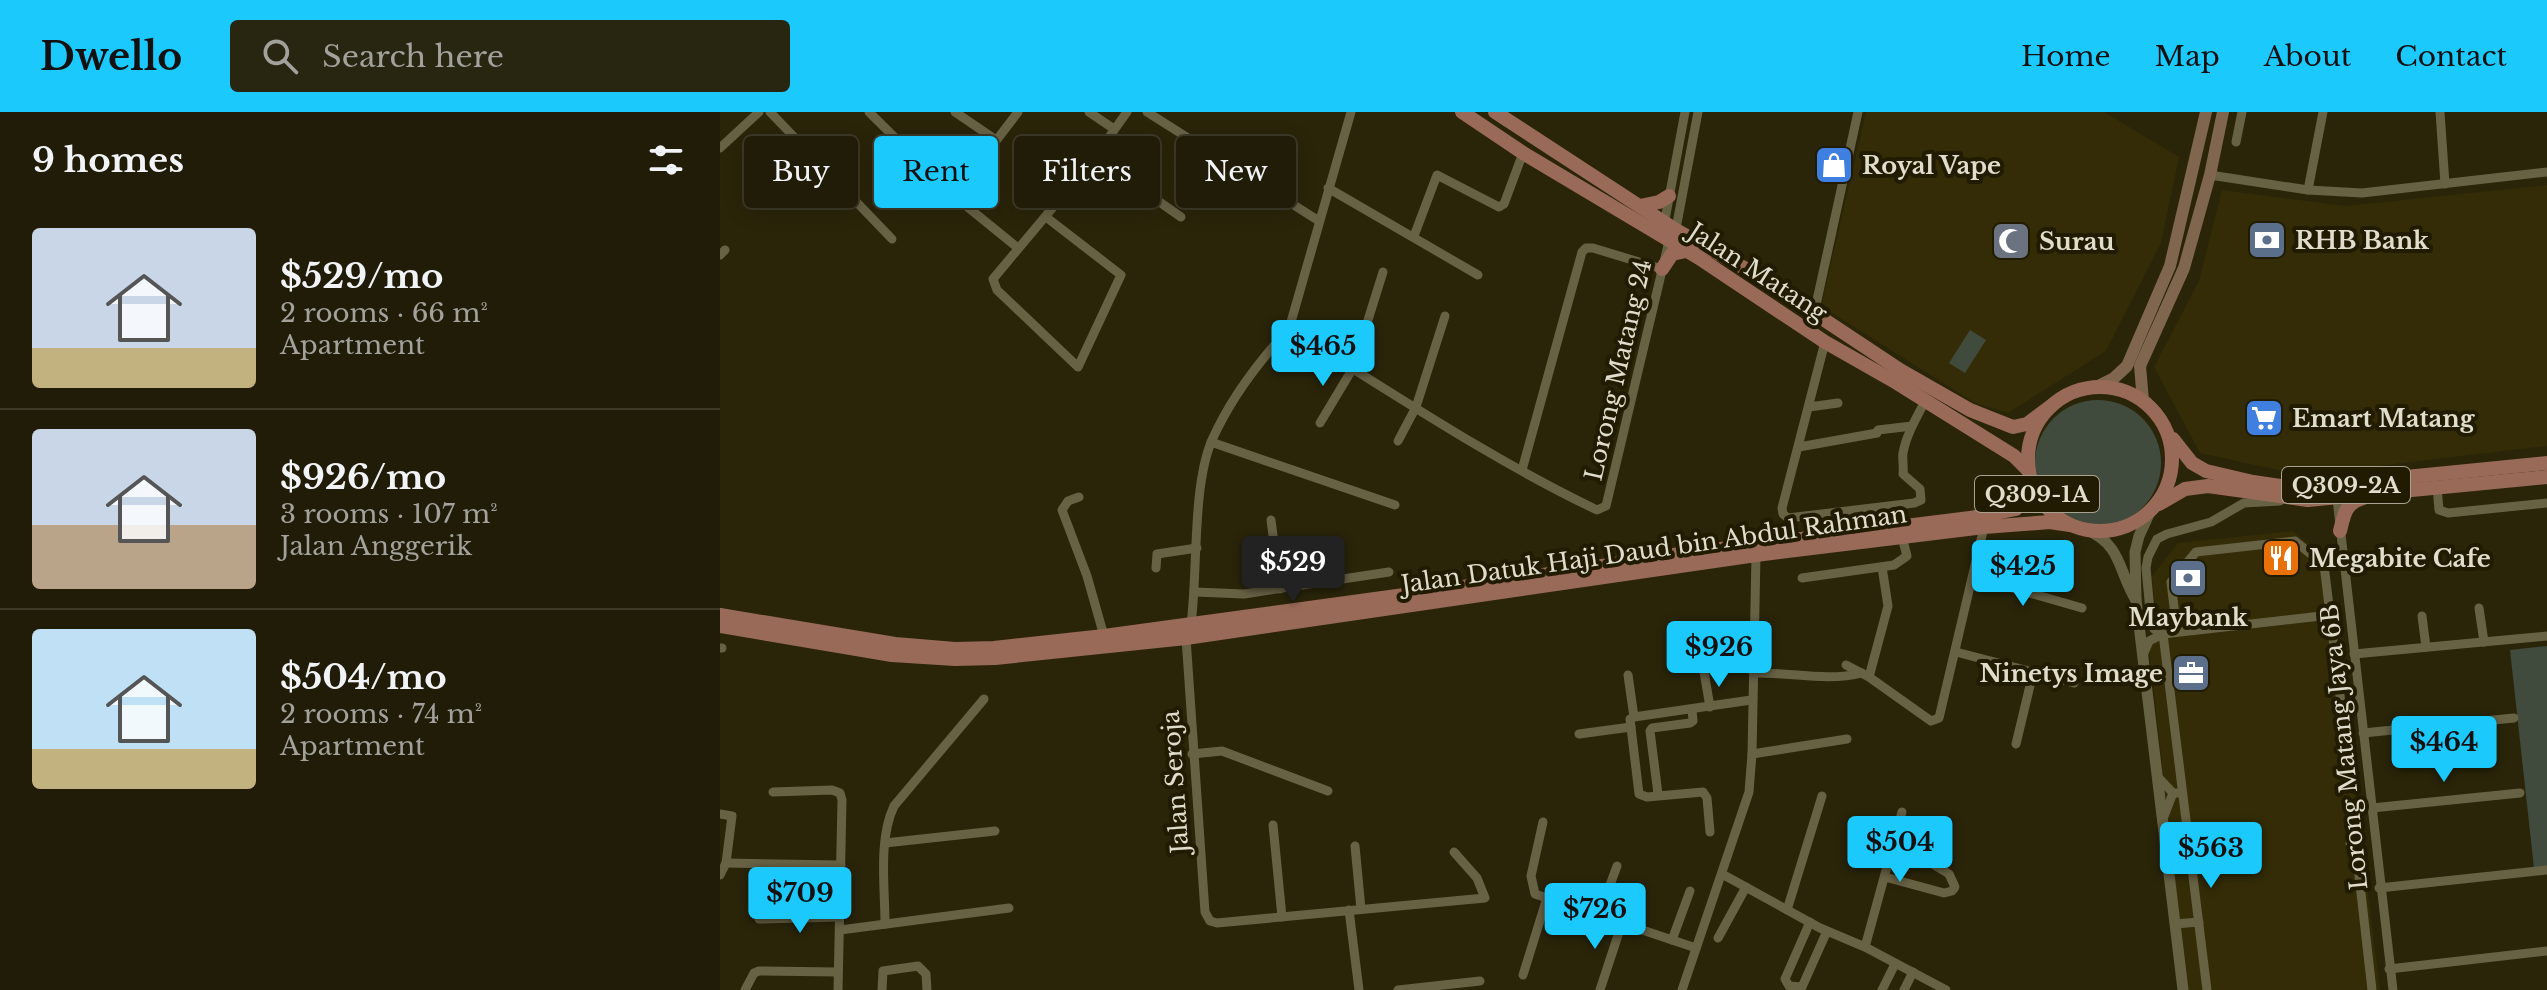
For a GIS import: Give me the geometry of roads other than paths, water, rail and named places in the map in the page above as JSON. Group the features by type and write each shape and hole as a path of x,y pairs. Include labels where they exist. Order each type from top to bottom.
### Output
{"main road":[{"name":"Jalan Matang","path":"1462,112 1523,153 1669,234 1755,274 1940,394 2013,427 2027,424 2051,406"},
{"name":"Jalan Matang","path":"1495,112 1511,116 1640,206 1686,251 1825,342 2014,456 2029,471"},
{"path":"2051,406 2072,393 2096,387 2114,378 2127,366 2170,266 2206,112"},
{"path":"2143,401 2140,366 2184,268 2210,175 2223,112"},
{"path":"1640,206 1659,202 1669,196"},
{"path":"1662,269 1672,254 1686,251"},
{"path":"2096,387 2121,390 2143,401 2160,418 2168,432 2173,453 2171,474 2164,494 2153,508"},
{"name":"Q309-1A","path":"2051,406 2033,432 2029,447 2029,471 2034,488 2046,507 2070,525 2105,531 2138,521 2153,508"},
{"name":"Q309-2A","path":"2168,432 2186,456 2206,471 2295,488 2546,468"},
{"path":"2153,508 2185,489 2208,486 2302,500 2337,499 2437,487 2546,468"},
{"path":"2253,482 2274,490 2329,493 2337,499"},
{"name":"Jalan Datuk Haji Daud bin Abdul Rahman","path":"720,626 892,655 955,659 1062,652 1680,554 1983,516 2016,509 2034,488"},
{"path":"2340,531 2349,504 2378,494"},
{"name":"Jalan Datuk Haji Daud bin Abdul Rahman","path":"720,615 895,644 955,649 994,648 1104,636 1189,631 1984,527 2050,522 2070,525"}],"street":[{"path":"720,148 759,112"},
{"path":"770,112 892,239"},
{"path":"869,112 893,136"},
{"path":"955,112 990,136"},
{"path":"998,137 1018,112"},
{"path":"1089,112 1114,129"},
{"path":"1109,136 1127,112"},
{"path":"1147,112 1319,221"},
{"path":"1351,112 1289,329 1522,470 1565,311 1586,248 1662,269"},
{"path":"1814,314 1858,112"},
{"path":"2236,142 2242,112"},
{"path":"2308,190 2323,112"},
{"path":"2440,112 2445,184"},
{"path":"1684,116 1697,117 1669,234 1669,196 1684,116"},
{"path":"1414,236 1437,175 1499,207 1504,204 1523,153"},
{"path":"2210,175 2308,190 2362,193 2547,172"},
{"path":"1328,188 1478,275"},
{"path":"1160,202 1181,217"},
{"path":"969,208 1018,248"},
{"path":"1046,217 1121,275 1121,281 1078,367 997,290 993,279 1053,208"},
{"name":"Lorong Matang 24","path":"1522,470 1597,510 1606,506 1669,234"},
{"path":"1320,423 1353,368 1383,272"},
{"path":"1398,441 1416,407 1445,316"},
{"name":"Jalan Seroja","path":"1282,917 1217,923 1210,921 1205,912 1192,754 1189,631 1195,592 1202,478 1211,442 1235,400 1273,346 1289,329"},
{"path":"1825,342 1782,508 1788,518 1921,500 1920,489 1903,474 1905,464 1902,456 1925,401"},
{"path":"1809,407 1838,403"},
{"path":"1799,447 1912,426"},
{"path":"1211,442 1395,505"},
{"path":"2437,487 2439,510 2448,513 2547,503"},
{"path":"1079,497 1068,501 1062,510 1087,576 1104,636"},
{"name":"Lorong Matang Jaya 6B","path":"2337,499 2393,990"},
{"path":"2163,634 2154,629 2151,622 2145,577 2148,557 2157,539 2211,522 2244,503 2302,500 2326,504 2333,510 2340,531"},
{"path":"2153,508 2135,552 2136,600 2183,990"},
{"path":"1271,520 1280,589"},
{"path":"1846,665 1866,675 1931,721 1939,718 1984,527"},
{"path":"2087,530 2103,537 2112,547 2136,600"},
{"path":"1802,578 1882,567 1906,559 1902,537"},
{"path":"2177,632 2171,582 2196,552 2295,541 2324,565 2342,712"},
{"path":"1156,568 1157,554 1197,548"},
{"path":"1682,990 1749,792 1756,555"},
{"path":"1866,675 1888,606 1882,567"},
{"path":"1195,592 1244,594 1389,572"},
{"path":"1974,577 2082,608"},
{"path":"2479,608 2484,642"},
{"path":"2144,653 2149,641 2163,634 2330,615"},
{"path":"2422,616 2426,647"},
{"path":"2163,634 2178,793 2207,990"},
{"path":"2354,654 2547,636"},
{"path":"1956,652 2074,683"},
{"path":"1702,660 1710,707"},
{"path":"1753,673 1785,672 1830,678 1866,675"},
{"path":"2016,744 2033,673"},
{"path":"1628,675 1639,794 1647,797 1703,792 1707,798 1710,832"},
{"path":"2339,689 2357,688"},
{"path":"885,924 885,843 894,806 984,699"},
{"path":"1579,734 1692,709 1751,700"},
{"path":"1658,794 1650,731 1690,723 1693,721 1692,709"},
{"path":"2363,733 2514,718"},
{"path":"1752,754 1847,739"},
{"path":"1192,754 1222,751 1328,791"},
{"path":"2158,777 2178,793"},
{"path":"773,792 832,790 840,793 838,990"},
{"path":"2163,819 2178,793"},
{"path":"2372,808 2520,793"},
{"path":"1787,910 1822,796"},
{"path":"1865,947 1902,812"},
{"path":"720,814 732,816 726,863 720,875"},
{"path":"1543,822 1531,876 1535,894 1696,948"},
{"path":"1273,825 1282,917 1485,898 1477,878 1454,852"},
{"path":"885,843 995,831"},
{"path":"1885,877 1944,893 1955,887 1949,874 1894,841"},
{"path":"2350,843 2356,849 2372,990"},
{"path":"1355,846 1361,909"},
{"path":"726,863 841,865"},
{"path":"1599,915 1617,866"},
{"path":"2379,888 2547,870"},
{"path":"1722,874 1946,990"},
{"path":"1718,938 1746,887"},
{"path":"1672,940 1690,891"},
{"path":"1523,975 1547,898"},
{"path":"840,930 1009,908"},
{"path":"1349,910 1359,990"},
{"path":"759,919 840,917"},
{"path":"2364,921 2383,921"},
{"path":"1810,922 1785,979 1789,986 1802,987 1827,931"},
{"path":"2175,924 2199,922"},
{"path":"1600,990 1622,923"},
{"path":"2389,969 2547,951"},
{"path":"1882,990 1895,964"},
{"path":"882,990 883,971 918,966 926,974 927,990"},
{"path":"745,990 754,973 759,971 838,972"},
{"path":"1904,990 1913,972"},
{"path":"1398,990 1480,981"}],"place":[{"name":"Royal Vape","path":"1834,165"},
{"name":"RHB Bank","path":"2267,240"},
{"name":"Surau","path":"2011,241"},
{"name":"Emart Matang","path":"2264,418"},
{"name":"Megabite Cafe","path":"2281,558"},
{"name":"Maybank","path":"2188,578"},
{"name":"Ninetys Image","path":"2191,673"}]}
